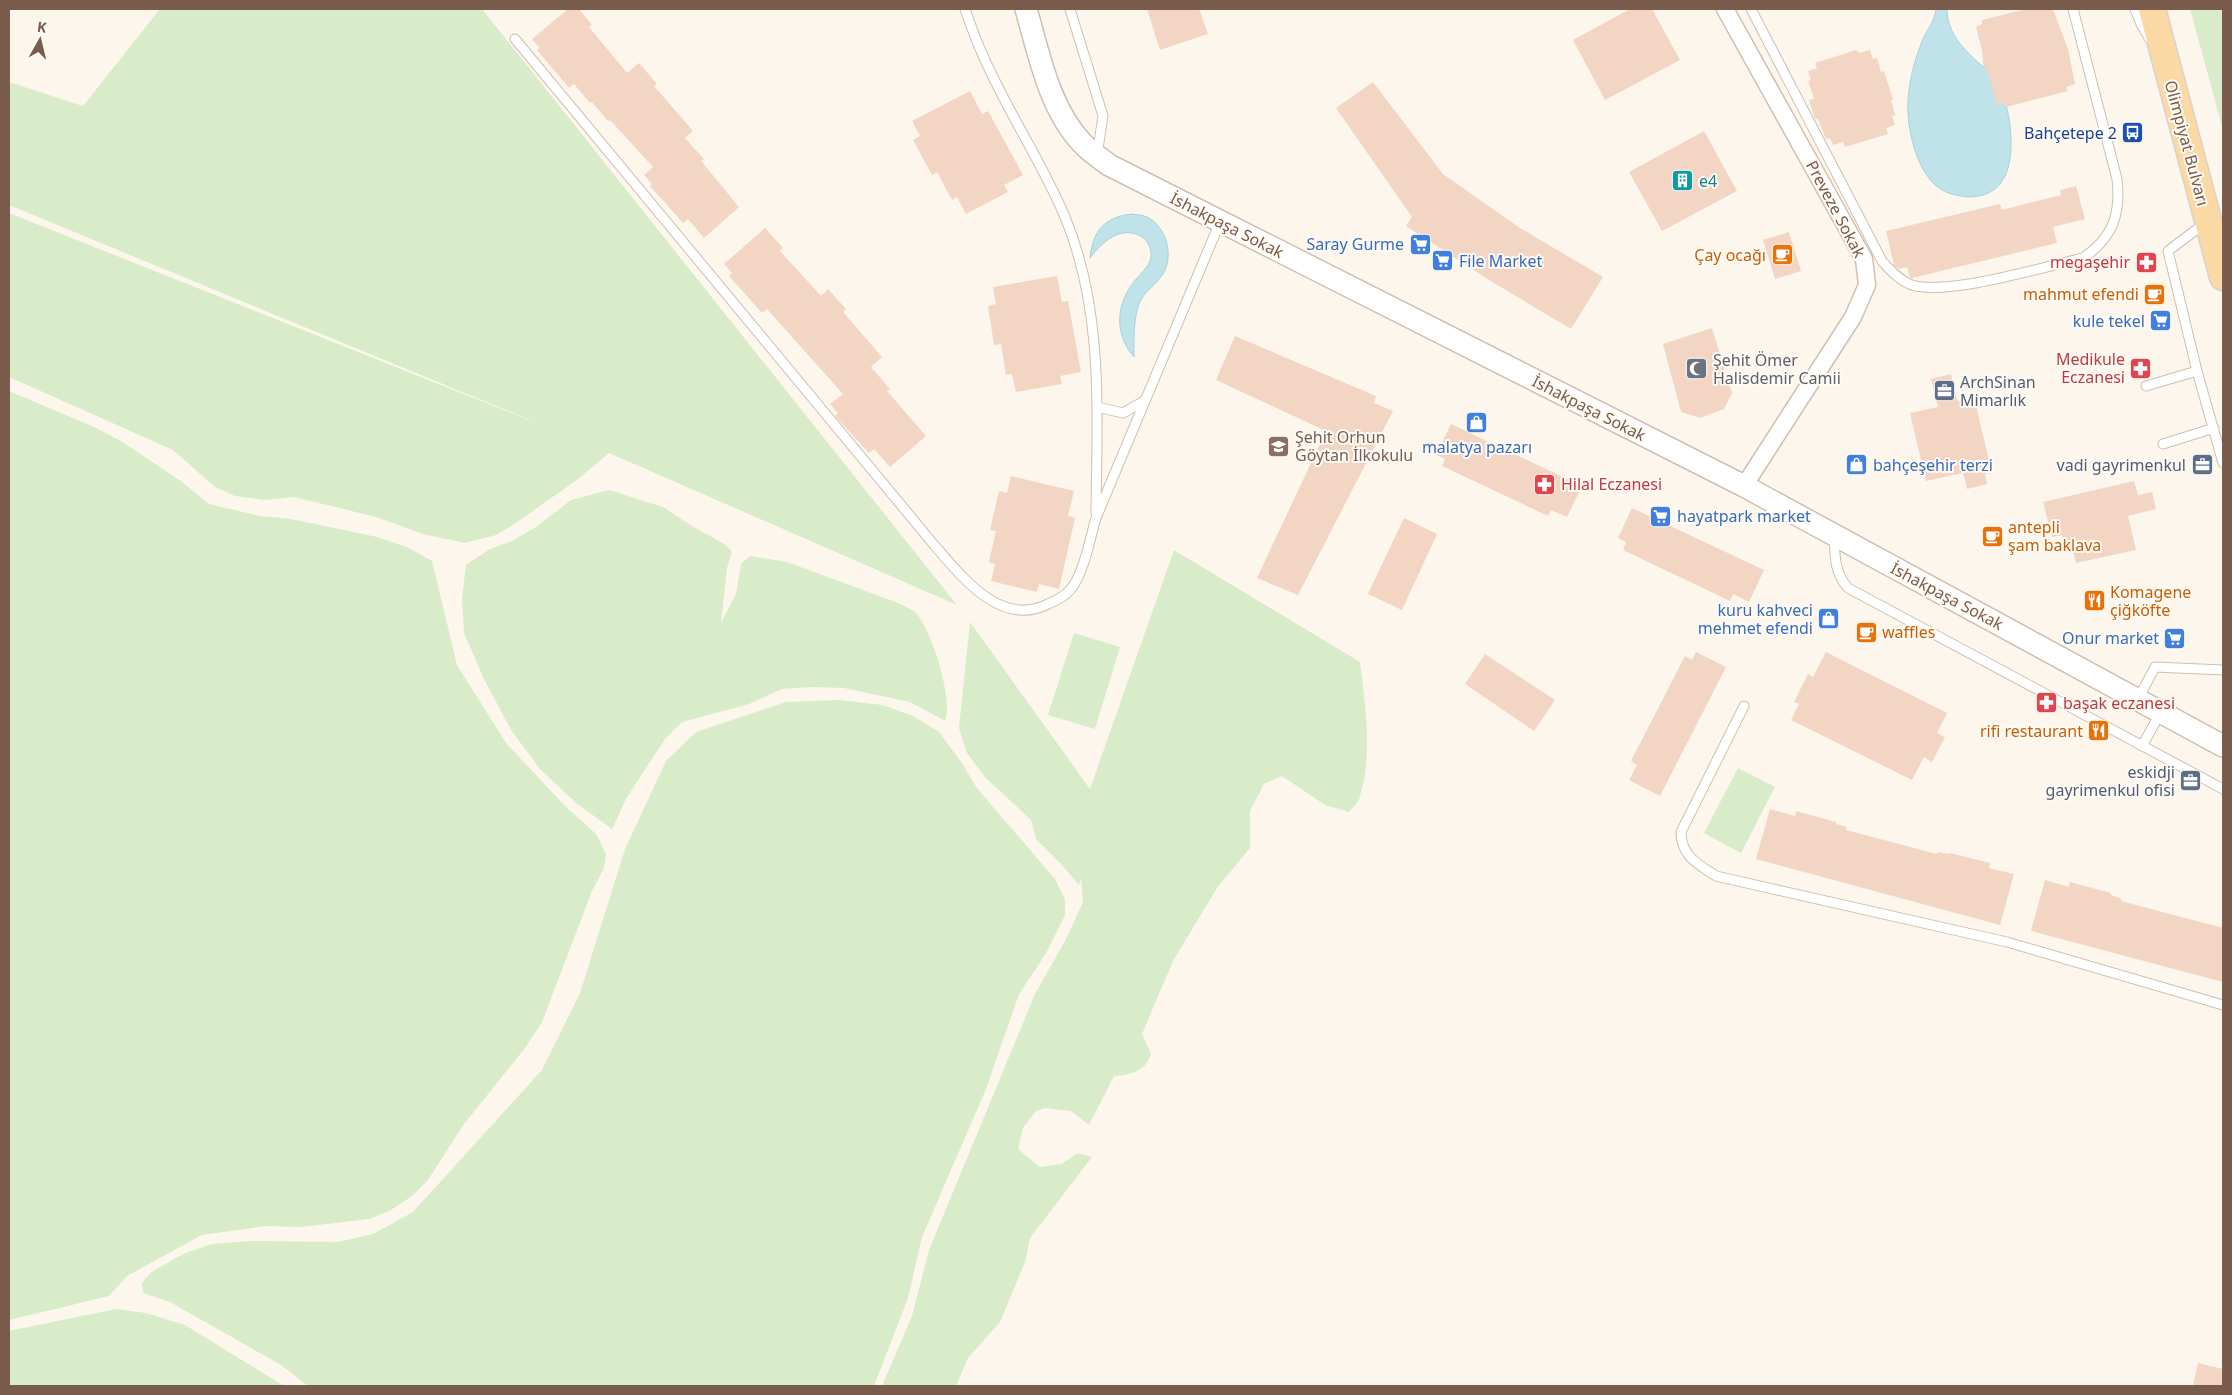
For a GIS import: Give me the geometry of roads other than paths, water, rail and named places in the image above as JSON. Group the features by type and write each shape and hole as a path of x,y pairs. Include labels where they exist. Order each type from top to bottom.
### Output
{"main road":[{"name":"Olimpiyat Bulvarı","path":"2152,9 2223,277"}],"street":[{"name":"İshakpaşa Sokak","path":"1026,9 1046,79 1064,118 1082,143 1109,165 1744,486 2223,746"},
{"name":"Preveze Sokak","path":"1725,9 1864,259 1867,285 1853,317 1744,486"}],"lane":[{"path":"965,9 981,52 1065,218 1082,270 1093,320 1097,376 1096,518"},
{"path":"1070,9 1103,116 1097,156"},
{"path":"1751,9 1882,261 1894,274 1911,284 1936,288 1958,286 2083,258 2100,247 2113,226 2119,199 2117,179 2073,9"},
{"path":"2135,9 2141,24 2167,66"},
{"path":"515,39 935,546 981,596 1012,610 1027,611 1042,607 1071,590 1082,568 1096,518 1220,222"},
{"path":"2207,222 2168,251 2197,371 2223,463"},
{"path":"2146,386 2197,371"},
{"path":"1097,407 1123,413 1145,401"},
{"path":"2163,444 2214,428"},
{"path":"1834,535 1835,562 1839,578 1848,588 2223,789"},
{"path":"2138,699 2155,667 2223,670"},
{"path":"1744,706 1681,832 1681,845 1692,860 1716,876 2007,942 2223,1004"},
{"path":"2142,746 2161,712"}],"water":[{"path":"1936,9 1947,9 1953,33 1963,47 1994,75 2007,111 2011,138 2008,167 2001,182 1995,189 1979,196 1957,195 1939,188 1922,168 1912,141 1908,113 1910,81 1919,49 1933,21"},
{"path":"1132,214 1145,216 1154,222 1164,235 1168,251 1168,259 1163,274 1144,295 1137,310 1134,357 1127,348 1120,328 1121,307 1130,287 1149,263 1151,256 1148,244 1140,236 1122,233 1105,242 1090,258 1094,240 1102,227 1114,218"}],"place":[{"name":"Bahçetepe 2","path":"2133,133"},
{"name":"e4","path":"1683,181"},
{"name":"Saray Gurme","path":"1420,244"},
{"name":"Çay ocağı","path":"1782,255"},
{"name":"File Market","path":"1443,261"},
{"name":"megaşehir","path":"2146,262"},
{"name":"mahmut efendi","path":"2155,294"},
{"name":"kule tekel","path":"2161,321"},
{"name":"Medikule Eczanesi","path":"2141,368"},
{"name":"Şehit Ömer Halisdemir Camii","path":"1697,369"},
{"name":"ArchSinan Mimarlık","path":"1944,391"},
{"name":"malatya pazarı","path":"1477,423"},
{"name":"Şehit Orhun Göytan İlkokulu","path":"1279,446"},
{"name":"bahçeşehir terzi","path":"1857,465"},
{"name":"vadi gayrimenkul","path":"2202,465"},
{"name":"Hilal Eczanesi","path":"1545,484"},
{"name":"hayatpark market","path":"1661,516"},
{"name":"antepli şam baklava","path":"1992,536"},
{"name":"Komagene çiğköfte","path":"2094,601"},
{"name":"kuru kahveci mehmet efendi","path":"1829,619"},
{"name":"waffles","path":"1866,632"},
{"name":"Onur market","path":"2175,638"},
{"name":"başak eczanesi","path":"2047,703"},
{"name":"rifi restaurant","path":"2099,731"},
{"name":"eskidji gayrimenkul ofisi","path":"2191,781"}]}
